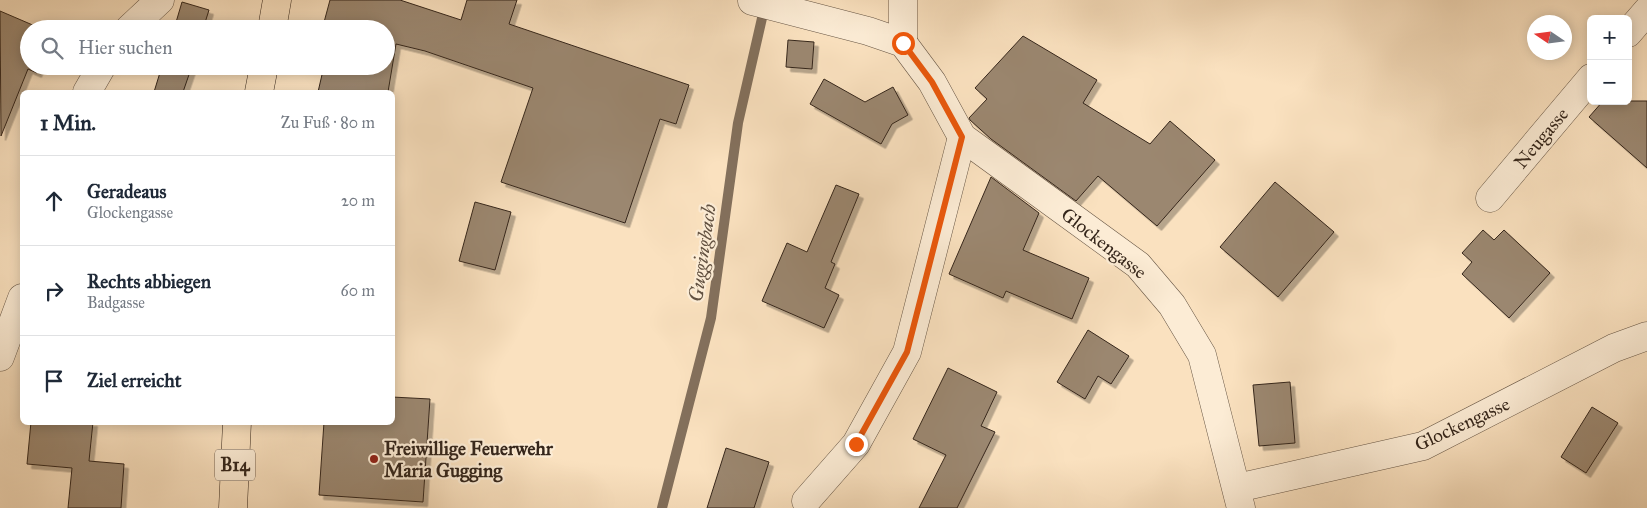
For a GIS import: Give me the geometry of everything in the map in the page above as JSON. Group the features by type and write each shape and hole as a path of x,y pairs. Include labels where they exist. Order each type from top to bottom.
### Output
{"main road":[{"path":"274,20 277,0"},
{"path":"259,90 262,75"},
{"name":"B14","path":"233,508 237,425"}],"street":[{"path":"138,20 160,0"},
{"path":"762,3 868,31 903,43 903,0"},
{"path":"1632,28 1647,11"},
{"name":"Glockengasse","path":"903,43 932,82 962,137 1138,265 1172,305 1202,355 1239,498 1423,446 1614,348 1647,336"},
{"path":"88,90 97,75"},
{"name":"Neugasse","path":"1490,198 1587,83"},
{"path":"806,501 856,444 907,352 962,137"},
{"path":"0,357 20,303"}],"building":[{"path":"330,0 400,0 461,20 467,0 517,0 509,24 689,85 676,124 660,119 625,223 501,182 533,88 425,51 396,44 395,50 395,20 325,20"},
{"path":"182,2 209,10 206,20 177,20"},
{"path":"0,11 21,20 20,75 26,75 1,136"},
{"path":"1023,36 1097,80 1083,103 1150,144 1170,121 1215,160 1157,226 1098,176 1076,201 991,139 970,120 969,118 987,99 975,88"},
{"path":"788,40 814,42 812,69 786,67"},
{"path":"159,75 189,75 184,90 155,90"},
{"path":"322,75 391,75 388,90 318,90"},
{"path":"824,79 865,102 893,87 908,115 892,124 881,144 810,104"},
{"path":"1632,101 1647,101 1647,168 1589,117 1600,105 1632,105"},
{"path":"991,177 1039,213 1023,250 1089,278 1072,319 1006,291 1003,298 949,274"},
{"path":"1275,182 1334,232 1278,297 1220,247"},
{"path":"836,185 859,194 831,262 835,264 825,288 839,295 824,328 762,301 787,243 807,252"},
{"path":"475,202 511,212 495,270 459,261"},
{"path":"1483,230 1494,240 1504,230 1550,273 1509,318 1462,274 1472,262 1462,253"},
{"path":"1088,330 1129,356 1111,384 1098,376 1085,399 1057,382"},
{"path":"948,368 997,392 981,426 995,432 957,508 919,508 946,455 913,439"},
{"path":"1290,382 1295,443 1259,446 1253,385"},
{"name":"Freiwillige Feuerwehr Maria Gugging","path":"395,397 430,399 423,502 319,495 324,425 395,425"},
{"path":"1592,407 1618,423 1586,473 1561,457"},
{"path":"31,425 93,425 89,461 124,464 121,508 68,508 72,468 27,464"},
{"path":"726,448 769,462 754,508 707,508"}],"waterway":[{"name":"Guggingbach","path":"662,508 711,318 738,123 765,5"}],"place":[{"name":"Freiwillige Feuerwehr Maria Gugging","path":"374,459"}],"route":[{"path":"856,444 907,352 962,137 932,82 903,43"}]}
